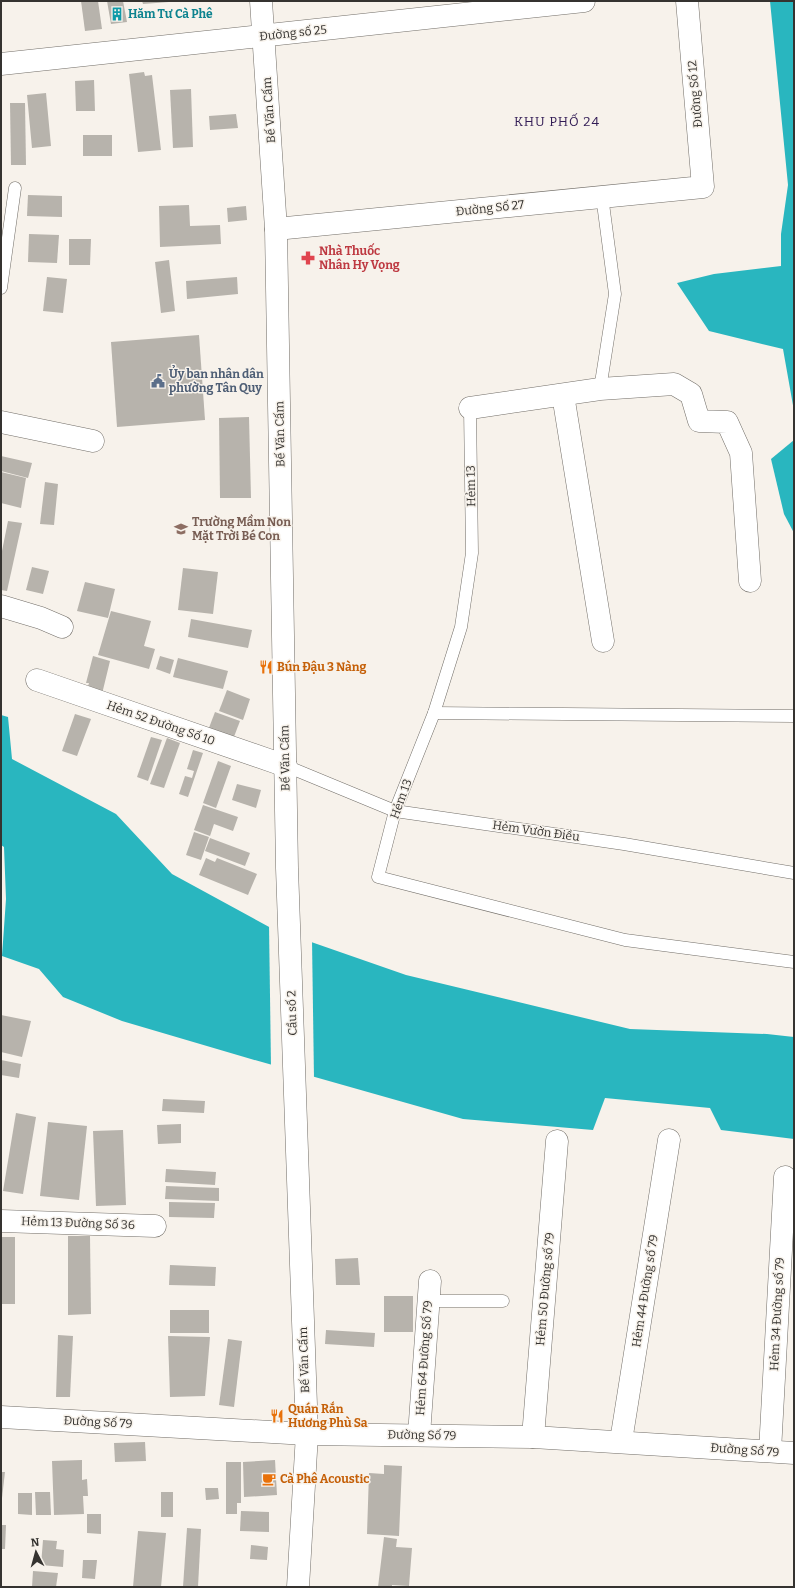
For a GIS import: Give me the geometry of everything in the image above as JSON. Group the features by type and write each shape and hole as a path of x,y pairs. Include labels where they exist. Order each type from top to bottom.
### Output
{"street":[{"name":"Bế Văn Cấm","path":"261,1 276,230 287,868"},
{"name":"Đường số 25","path":"1,64 584,1"},
{"name":"Đường Số 12","path":"687,1 703,187"},
{"name":"Đường Số 27","path":"276,230 703,187"},
{"name":"Hẻm 13","path":"470,408 600,389 674,384 691,394 699,421 727,422 741,453 750,581"},
{"path":"563,395 604,641"},
{"path":"1,422 93,442"},
{"path":"1,606 62,626"},
{"name":"Hẻm 52 Đường Số 10","path":"37,680 286,766"},
{"name":"Cầu số 2","path":"287,868 298,1158"},
{"name":"Hẻm 44 Đường số 79","path":"621,1441 669,1140"},
{"name":"Hẻm 50 Đường số 79","path":"533,1437 557,1141"},
{"name":"Bế Văn Cấm","path":"298,1158 307,1434 298,1587"},
{"name":"Hẻm 34 Đường số 79","path":"770,1451 785,1177"},
{"name":"Hẻm 13 Đường Số 36","path":"1,1221 155,1226"},
{"name":"Hẻm 64 Đường Số 79","path":"419,1435 429,1291"},
{"name":"Đường Số 79","path":"1,1417 307,1434 533,1437 621,1441 794,1453"}],"lane":[{"path":"1,288 15,188"},
{"path":"600,389 615,294 602,196"},
{"name":"Hẻm 13","path":"470,408 472,553 462,627 434,713 395,811 378,877 625,940 794,962"},
{"path":"434,713 794,716"},
{"name":"Hẻm Vườn Điều","path":"286,766 395,811 624,844 794,873"},
{"path":"429,1291 503,1301"}],"water":[{"path":"770,1 794,1 794,411 783,349 709,331 677,283 714,274 781,266 781,234 788,185"},
{"path":"794,440 794,533 784,514 771,459"},
{"path":"1,715 8,717 12,759 116,814 172,874 271,928 406,975 630,1029 767,1034 794,1037 794,1139 721,1130 710,1108 605,1098 593,1130 463,1119 122,1021 63,997 39,969 2,956 6,899 4,847 1,845"}],"pier":[{"path":"269,924 312,940 314,1079 271,1067"}],"building":[{"path":"81,1 98,1 102,29 85,31"},
{"name":"Hăm Tư Cà Phê","path":"107,1 123,1 127,22 111,24"},
{"path":"142,1 169,1 169,2 143,4"},
{"path":"144,72 145,76 152,75 161,150 138,152 129,74"},
{"path":"94,80 95,111 76,111 75,81"},
{"path":"191,89 193,147 173,148 170,90"},
{"path":"46,93 51,146 32,148 27,95"},
{"path":"10,103 25,103 26,165 11,165"},
{"path":"236,114 238,128 210,130 209,116"},
{"path":"83,135 112,135 112,156 83,156"},
{"path":"28,195 62,196 62,217 27,216"},
{"path":"189,205 190,226 220,225 221,244 160,247 159,206"},
{"path":"246,206 247,220 228,222 227,208"},
{"path":"29,234 59,235 57,263 28,262"},
{"path":"69,239 91,239 90,265 69,265"},
{"path":"169,260 175,311 161,313 155,262"},
{"path":"47,277 67,279 63,313 43,311"},
{"path":"237,277 238,294 187,299 186,281"},
{"name":"Ủy ban nhân dân phường Tân Quy","path":"199,335 205,420 117,427 111,342"},
{"path":"249,417 251,498 220,498 219,418"},
{"path":"1,456 32,463 28,478 1,471"},
{"path":"1,472 26,478 21,508 1,503"},
{"path":"45,482 58,484 54,525 40,524"},
{"path":"8,521 22,523 7,591 1,590 1,556"},
{"path":"32,567 49,571 43,594 26,590"},
{"path":"183,568 218,572 213,614 178,610"},
{"path":"85,582 115,589 108,618 77,611"},
{"path":"111,611 151,621 144,646 155,649 149,669 98,655"},
{"path":"191,619 252,630 248,648 188,637"},
{"path":"93,656 110,661 102,694 87,690 89,683 86,683"},
{"path":"160,656 174,660 170,674 156,669"},
{"path":"178,658 228,671 223,689 173,677"},
{"path":"227,690 250,699 243,720 219,711"},
{"path":"215,712 240,721 232,742 207,733"},
{"path":"75,714 91,719 77,756 62,751"},
{"path":"151,737 162,740 148,781 137,777"},
{"path":"167,738 180,743 164,788 150,784"},
{"path":"193,750 203,753 188,797 179,794 185,776 192,778 194,771 187,769"},
{"path":"218,761 231,766 216,808 203,803"},
{"path":"237,784 261,790 256,808 232,800"},
{"path":"203,805 238,817 233,831 214,824 210,836 194,830"},
{"path":"194,832 209,837 201,860 186,855"},
{"path":"210,838 250,853 245,866 205,851"},
{"path":"206,858 215,862 217,858 257,874 248,895 199,875"},
{"path":"1,1015 31,1021 22,1057 1,1052"},
{"path":"1,1060 21,1064 19,1078 1,1075"},
{"path":"163,1099 205,1101 204,1113 162,1111"},
{"path":"16,1113 36,1117 23,1194 3,1191"},
{"path":"48,1122 87,1126 79,1200 40,1196"},
{"path":"181,1124 181,1143 158,1144 157,1125"},
{"path":"123,1130 126,1205 96,1206 93,1131"},
{"path":"166,1169 216,1172 215,1185 165,1182"},
{"path":"166,1186 219,1188 219,1201 165,1199"},
{"path":"169,1202 215,1203 214,1218 169,1217"},
{"path":"68,1236 90,1236 91,1314 68,1315"},
{"path":"1,1237 15,1237 15,1304 1,1304"},
{"path":"358,1258 360,1285 336,1285 335,1259"},
{"path":"170,1265 216,1267 215,1286 169,1285"},
{"path":"384,1296 413,1296 413,1332 384,1332"},
{"path":"170,1310 209,1310 209,1333 170,1333"},
{"path":"326,1330 375,1333 374,1347 325,1344"},
{"path":"58,1335 73,1336 70,1397 56,1397"},
{"path":"168,1336 210,1337 205,1396 170,1397"},
{"path":"228,1339 242,1341 234,1407 219,1405"},
{"path":"145,1442 146,1461 115,1462 114,1443"},
{"path":"82,1460 82,1480 87,1479 88,1496 83,1496 84,1514 54,1515 52,1461"},
{"path":"275,1460 277,1495 244,1497 243,1462"},
{"path":"226,1462 241,1462 241,1503 237,1503 237,1514 226,1514"},
{"path":"384,1465 402,1466 399,1536 367,1534 369,1473 384,1474"},
{"path":"1,1472 5,1472 2,1498 1,1498"},
{"path":"205,1488 218,1488 219,1499 206,1500"},
{"path":"35,1492 50,1492 51,1515 36,1515"},
{"path":"161,1492 173,1492 173,1517 161,1517"},
{"path":"18,1493 32,1493 32,1515 18,1514"},
{"path":"241,1511 269,1512 269,1532 240,1531"},
{"path":"87,1514 101,1514 101,1534 87,1533"},
{"path":"1,1525 6,1525 5,1549 1,1549"},
{"path":"187,1528 201,1529 198,1587 183,1587"},
{"path":"138,1531 166,1533 161,1587 133,1587"},
{"path":"384,1537 397,1539 396,1547 412,1548 409,1586 392,1585 392,1587 378,1587"},
{"path":"43,1540 57,1541 56,1549 64,1550 63,1567 41,1565"},
{"path":"251,1545 268,1547 267,1560 250,1559"},
{"path":"83,1560 97,1560 95,1579 82,1578"},
{"path":"33,1571 58,1573 56,1587 32,1587"}],"place":[{"name":"Hăm Tư Cà Phê","path":"117,14"},
{"name":"Nhà Thuốc Nhân Hy Vọng","path":"308,258"},
{"name":"Ủy ban nhân dân phường Tân Quy","path":"158,381"},
{"name":"Trường Mầm Non Mặt Trời Bé Con","path":"181,529"},
{"name":"Bún Đậu 3 Nàng","path":"266,667"},
{"name":"Quán Rắn Hương Phù Sa","path":"277,1416"},
{"name":"Cà Phê Acoustic","path":"269,1479"}],"district":[{"name":"KHU PHỐ 24","path":"557,121"}]}
